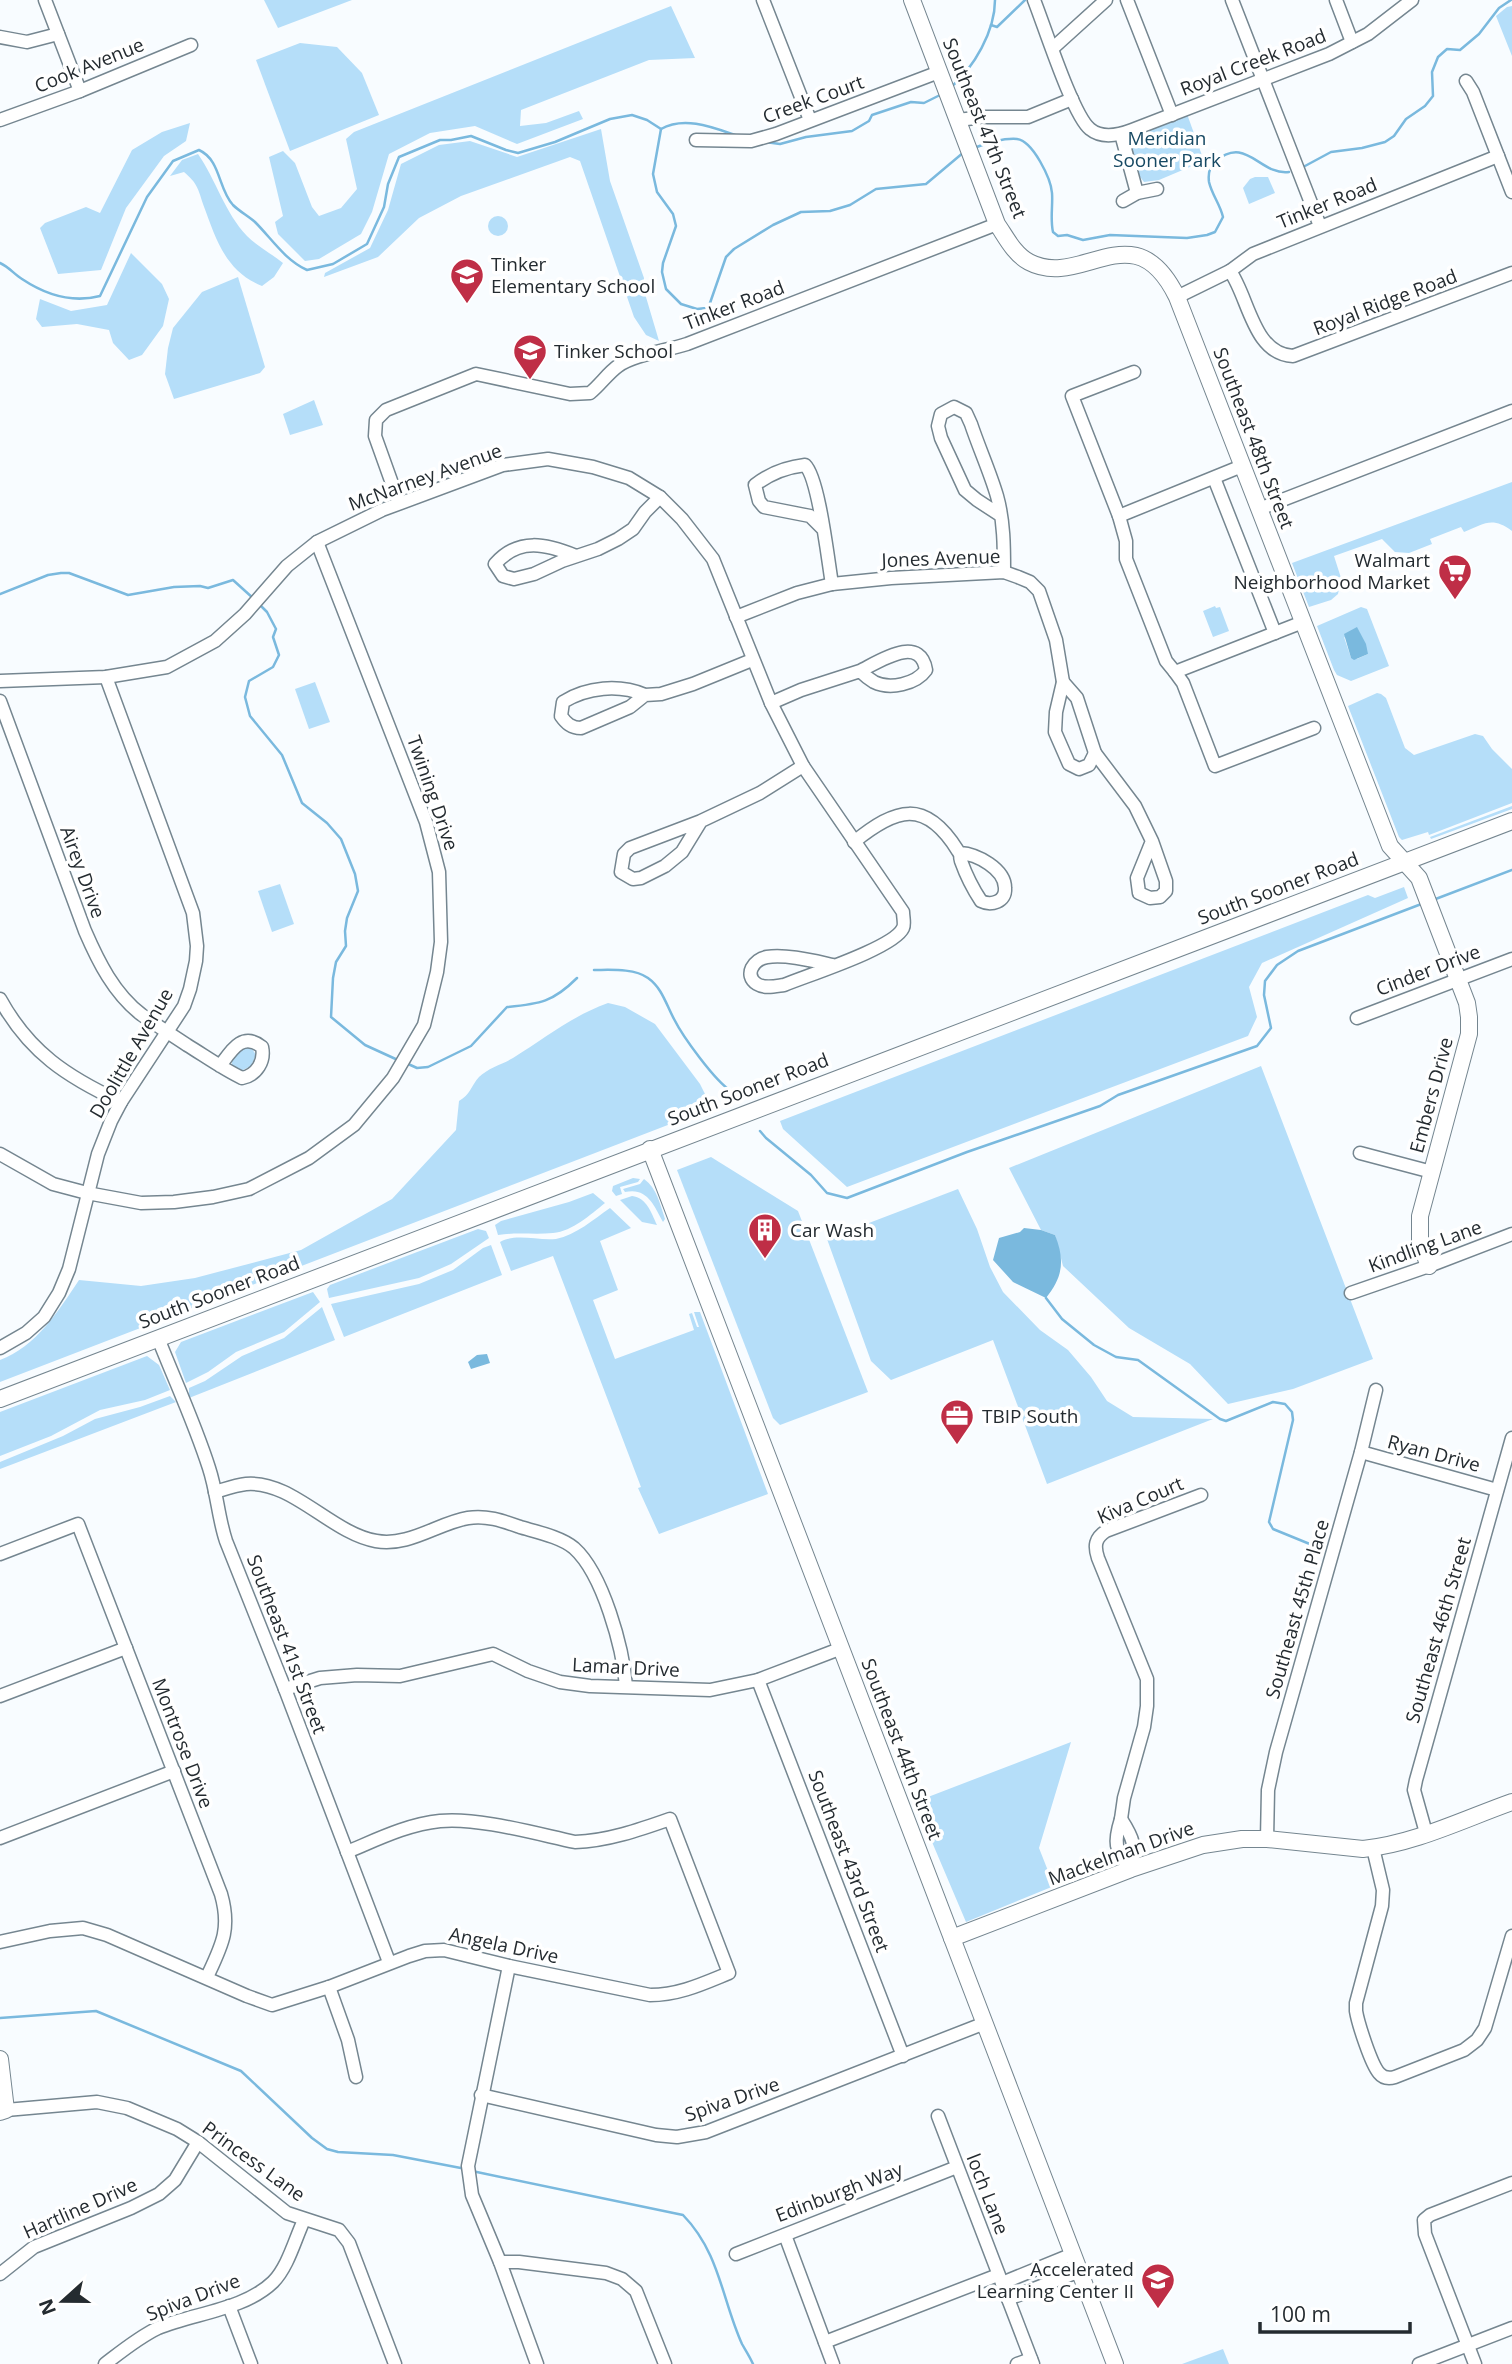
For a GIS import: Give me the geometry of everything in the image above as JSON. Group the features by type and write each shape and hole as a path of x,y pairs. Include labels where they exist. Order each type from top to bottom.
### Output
{"main road":[{"name":"Southeast 47th Street","path":"912,0 997,224 1015,250 1029,262 1050,267 1068,266 1114,255"},
{"name":"Southeast 48th Street","path":"1114,255 1136,256 1157,266 1168,279 1177,297 1390,846 1404,862"},
{"name":"South Sooner Road","path":"0,1399 1512,821"},
{"name":"Embers Drive","path":"1404,862 1419,878 1458,979 1467,1003 1469,1034 1419,1229 1420,1243 1429,1266"},
{"name":"Southeast 44th Street","path":"650,1149 1115,2364"},
{"name":"Mackelman Drive","path":"953,1938 1131,1869 1203,1845 1242,1839 1267,1839 1373,1848 1426,1833 1512,1802"},
{"path":"0,2059 3,2111"}],"street":[{"path":"45,0 80,91"},
{"path":"763,0 810,120"},
{"path":"957,120 1028,117 1072,99 1034,0"},
{"path":"1053,48 1106,0"},
{"path":"1127,0 1172,115"},
{"path":"1232,0 1320,226"},
{"path":"1336,0 1352,43"},
{"name":"Royal Creek Road","path":"1072,99 1084,123 1096,133 1121,134 1329,54 1382,24 1412,0"},
{"path":"0,37 27,42 58,34"},
{"name":"Cook Avenue","path":"0,120 80,91 191,45"},
{"name":"Creek Court","path":"696,140 751,141 939,72"},
{"path":"1466,81 1473,92 1512,192"},
{"path":"1121,134 1137,193"},
{"name":"Tinker Road","path":"1177,297 1230,271 1253,254 1497,156"},
{"path":"1123,201 1137,193 1157,189"},
{"name":"Tinker Road","path":"399,503 375,436 376,420 386,410 476,374 570,394 590,393 616,367 633,358 687,344 997,224"},
{"name":"Royal Ridge Road","path":"1230,271 1239,284 1259,334 1271,349 1287,355 1300,355 1512,274"},
{"path":"1134,372 1072,396 1119,516 1126,541 1126,559 1166,661 1183,683 1215,766 1314,728"},
{"path":"1000,515 965,490 941,438 938,426 941,414 954,407 965,413 997,498 1004,536 1004,572"},
{"path":"1259,509 1512,411"},
{"name":"McNarney Avenue","path":"0,681 106,677 167,667 215,641 245,614 287,566 317,542 399,503 503,466 548,459 593,467 629,478 660,497 682,519 713,559 752,660 803,766 903,912 903,928 895,938 880,948 833,965"},
{"path":"823,529 810,516 764,507 759,501 755,485 764,478 795,466 805,465 811,471 823,529 832,584"},
{"path":"1119,516 1242,466"},
{"path":"1214,478 1275,633"},
{"path":"576,556 555,548 523,546 512,549 495,564 503,576 514,579 597,549 634,529 645,512 660,497"},
{"name":"Twining Drive","path":"0,1154 53,1184 141,1203 214,1197 249,1189 309,1158 354,1125 401,1067 424,1025 437,972 441,915 439,872 426,822 317,542"},
{"name":"Jones Avenue","path":"736,617 797,593 832,584 1004,572 1030,582 1039,592 1056,640 1063,682 1056,712 1055,732 1069,764 1079,769 1089,765 1095,753"},
{"path":"1175,672 1303,622"},
{"path":"771,703 909,650 924,659 926,670 921,677 910,682 884,685 860,671"},
{"path":"645,695 630,707 581,728 566,723 561,716 563,702 590,691 619,688 645,695 661,694 752,660"},
{"name":"Doolittle Avenue","path":"0,1348 26,1333 44,1317 59,1293 69,1269 98,1154 121,1102 184,1006 197,961 196,930 189,900 106,677"},
{"path":"1063,682 1077,698 1095,753 1135,806 1152,841"},
{"name":"Airey Drive","path":"0,701 95,955 117,989 140,1014 220,1066"},
{"path":"701,821 682,852 665,866 641,878 633,879 621,872 624,854 630,848 701,821 760,793 803,766"},
{"path":"854,842 884,820 912,813 923,815 936,824 960,853"},
{"path":"767,957 833,965 784,985 769,987 757,984 751,970 754,964 767,957"},
{"name":"Cinder Drive","path":"1357,1018 1512,959"},
{"path":"0,999 14,1022 37,1050 85,1085 121,1102"},
{"path":"1360,1153 1432,1172"},
{"name":"Kindling Lane","path":"1351,1293 1512,1234"},
{"name":"Southeast 41st Street","path":"159,1338 209,1467 226,1541 389,1962"},
{"name":"Southeast 45th Place","path":"1267,1839 1268,1790 1276,1752 1376,1390"},
{"name":"Southeast 46th Street","path":"1426,1833 1415,1797 1416,1780 1512,1438"},
{"name":"Ryan Drive","path":"1361,1452 1497,1490"},
{"path":"215,1492 247,1484 266,1485 282,1491 352,1533 377,1541 396,1542 452,1521 491,1517 572,1546 587,1561 601,1589 618,1639 626,1686"},
{"name":"Kiva Court","path":"1121,1819 1124,1798 1144,1727 1147,1679 1098,1558 1095,1543 1106,1531 1201,1495"},
{"name":"Montrose Drive","path":"0,1554 78,1524 225,1910 225,1932 207,1977"},
{"path":"0,1696 126,1648"},
{"name":"Lamar Drive","path":"285,1689 320,1678 400,1676 493,1654 528,1671 560,1682 590,1686 709,1690 758,1680 842,1648"},
{"name":"Southeast 43rd Street","path":"758,1680 903,2056"},
{"path":"0,1838 174,1772"},
{"name":"Angela Drive","path":"0,1942 50,1931 83,1928 107,1935 272,2005 425,1951 444,1950 650,1995 670,1995 729,1973 670,1819 592,1842 575,1842 460,1820 437,1821 407,1829 347,1852"},
{"path":"1121,1819 1135,1849 1131,1869"},
{"path":"1121,1819 1115,1837 1120,1858 1131,1869"},
{"path":"1117,1846 1133,1840"},
{"path":"1373,1848 1383,1889 1382,1906 1356,2011 1376,2069 1383,2077 1395,2077 1464,2050 1477,2040 1485,2028 1512,1936"},
{"path":"509,1966 468,2165 472,2195 537,2364"},
{"path":"329,1987 348,2040 356,2077"},
{"name":"Spiva Drive","path":"481,2095 625,2130 677,2137 706,2132 985,2023"},
{"name":"Princess Lane","path":"3,2111 97,2102 127,2108 177,2129 198,2142 287,2213 339,2230 349,2243 395,2364"},
{"name":"loch Lane","path":"938,2116 1032,2361"},
{"name":"Hartline Drive","path":"0,2274 34,2247 159,2194 175,2180 198,2142"},
{"name":"Edinburgh Way","path":"736,2254 957,2167"},
{"path":"1475,2364 1426,2234 1424,2220 1430,2215 1512,2183"},
{"name":"Spiva Drive","path":"105,2364 159,2328 229,2306 260,2292 274,2281 282,2268 304,2220"},
{"path":"785,2235 833,2364"},
{"path":"825,2342 1073,2255"},
{"path":"500,2262 606,2273 622,2279 636,2291 665,2364"},
{"path":"1008,2299 1080,2271"},
{"path":"1028,2273 1034,2289"},
{"path":"229,2306 251,2364"},
{"path":"1419,2364 1512,2328"},
{"path":"1017,2364 1032,2361"}],"green space":[{"path":"264,0 352,0 278,28"},
{"path":"671,6 695,58 649,60 521,110 520,126 546,123 579,111 583,119 517,144 475,126 430,133 389,154 372,212 361,234 319,259 305,261 278,234 275,222 283,216 269,157 283,151 295,163 312,207 319,216 341,208 357,189 346,139 354,132"},
{"path":"1512,6 1512,56 1496,16"},
{"path":"300,43 337,47 362,73 379,115 290,151 256,60"},
{"name":"Meridian Sooner Park","path":"1187,114 1204,161 1159,180 1144,182 1134,169 1128,137"},
{"path":"190,123 186,141 164,156 126,208 101,270 58,274 40,228 45,223 86,207 100,213 132,150 162,132"},
{"path":"601,129 610,181 644,278 643,287 659,341 646,335 634,317 580,161 570,157 461,196 419,218 378,257 324,277 325,273 370,248 388,210 401,164 439,145 470,141 517,157"},
{"path":"198,154 239,227 251,240 283,263 274,277 262,286 249,280 230,263 212,229 192,179 184,172 170,176 182,160"},
{"path":"1255,177 1268,177 1275,193 1249,204 1243,188"},
{"path":"498,216 505,219 508,226 505,233 498,236 491,233 488,226 491,219"},
{"path":"131,253 162,284 169,299 163,326 142,355 129,360 113,343 109,330 77,324 42,327 36,319 40,299 71,311 107,305"},
{"path":"238,277 265,367 260,373 174,399 165,374 173,328 202,292"},
{"path":"314,400 323,425 290,435 283,414"},
{"path":"1512,482 1512,531 1499,524 1488,523 1464,532 1461,527 1430,539 1432,544 1409,553 1395,552 1382,539 1334,556 1341,578 1338,594 1331,600 1309,607 1292,563"},
{"path":"1215,606 1220,607 1229,631 1213,637 1203,611"},
{"path":"1361,607 1367,609 1389,666 1351,681 1337,675 1317,626","holes":["1344,637 1368,654 1357,659 1351,658"]},
{"path":"315,682 330,722 309,729 295,689"},
{"path":"1377,693 1386,698 1405,748 1414,755 1475,734 1483,736 1512,769 1512,803 1429,835 1428,832 1402,840 1348,706"},
{"path":"1512,806 1512,809 1431,839 1430,837"},
{"path":"280,884 294,924 272,932 258,891"},
{"path":"1404,887 1408,898 1262,963 1249,987 1257,1017 1248,1036 847,1187 783,1129 780,1121 1368,895 1375,898"},
{"path":"608,1003 625,1007 655,1024 700,1084 712,1108 0,1382 0,1360 36,1337 79,1280 141,1286 195,1278 301,1250 392,1199 456,1130 459,1101 479,1077 571,1021"},
{"path":"245,1045 251,1047 256,1055 251,1066 239,1072 232,1065 232,1059"},
{"path":"1261,1066 1373,1359 1293,1389 1228,1404 1190,1364 1129,1328 1063,1266 1055,1235 1041,1230 1009,1168"},
{"name":"Car Wash","path":"711,1157 798,1211 868,1392 780,1425 773,1418 677,1170"},
{"path":"633,1178 640,1179 620,1187 622,1194 616,1196 612,1191 613,1186"},
{"path":"644,1179 658,1197 665,1219 663,1222 649,1199 639,1192 625,1192 623,1189 640,1184"},
{"path":"958,1189 1003,1292 1040,1330 1068,1350 1107,1401 1133,1417 1213,1419 1047,1484 993,1340 891,1380 871,1361 827,1239"},
{"path":"593,1193 605,1203 581,1222 567,1229 553,1233 498,1235 495,1225 501,1221"},
{"path":"632,1196 645,1203 657,1225 642,1222 620,1200"},
{"path":"610,1208 631,1228 600,1241 618,1290 593,1300 615,1359 694,1330 689,1314 692,1313 699,1327 694,1312 700,1312 768,1494 659,1534 638,1488 641,1487 553,1256 511,1271 500,1242 513,1238 563,1237"},
{"path":"478,1229 486,1231 489,1238 451,1264 419,1278 329,1298 327,1289 330,1285"},
{"path":"491,1245 502,1275 344,1337 331,1304 419,1284 453,1270"},
{"path":"313,1292 320,1302 284,1332 236,1352 208,1372 186,1383 175,1352 181,1342"},
{"path":"322,1307 335,1340 189,1398 189,1388 205,1381 242,1356 284,1338"},
{"path":"147,1356 159,1365 170,1390 145,1400 100,1410 51,1436 0,1456 0,1412"},
{"path":"170,1396 176,1402 0,1469 0,1462 63,1436 95,1419"},
{"path":"1071,1742 1039,1848 1054,1886 966,1922 915,1802"},
{"path":"1223,2349 1229,2364 1182,2364"}],"shaded area":[{"path":"1357,627 1368,654 1354,660 1344,634"},
{"path":"1024,1228 1055,1235 1058,1244 1061,1268 1056,1283 1046,1298 1013,1282 993,1260 999,1238 1020,1232"},
{"path":"487,1354 490,1363 471,1369 468,1362 477,1355"}],"waterway":[{"path":"950,88 982,48 991,24 995,0"},
{"path":"991,25 997,27 1025,0"},
{"path":"1305,166 1331,152 1362,148 1385,142 1394,136 1406,119 1425,106 1433,96 1432,72 1438,57 1447,49 1460,50 1479,34 1499,8 1511,0"},
{"path":"765,142 780,144 806,137 852,131 869,121 872,115 911,102 924,103 942,94"},
{"path":"0,263 31,285 50,293 80,299 100,296 147,197 173,161 199,150 211,161 233,205 255,222 285,255 307,270 333,264 367,244 384,207 388,184 399,157 440,140 471,136 518,153 555,142 610,119 632,115 661,129"},
{"path":"661,129 688,123 735,135"},
{"path":"661,129 653,174 657,192 673,214 676,226 662,272 666,289 681,304 697,309 706,308 710,303 726,257 734,249 773,225 801,212 830,211 850,205 876,189 926,184 964,152"},
{"path":"974,148 1012,139 1023,141 1029,146 1045,170 1051,187 1053,232 1058,236 1067,235 1083,240 1110,235 1187,238 1215,232 1223,217 1210,187 1209,173 1213,164 1226,155 1236,152 1244,154 1279,172 1289,172"},
{"path":"0,594 48,575 69,573 128,595 174,587 208,588 233,580 254,599"},
{"path":"259,604 267,612 276,629 273,637 279,655 273,667 249,681 245,697 250,716 282,755 302,803 327,823 341,839 355,874 358,891 347,918 346,946 336,962 331,1017 365,1045 400,1061"},
{"path":"1433,900 1512,870"},
{"path":"760,1131 811,1175 827,1193 847,1198 967,1152 1100,1106 1118,1095 1257,1046 1271,1028 1264,995 1265,981 1277,965 1298,951 1424,903"},
{"path":"594,970 629,971 653,982 692,1047 708,1069 731,1091"},
{"path":"406,1063 417,1068 428,1067 471,1046 507,1007 528,1005 553,997 577,978"},
{"path":"1046,1298 1062,1319 1094,1345 1116,1357 1138,1360 1220,1419 1226,1421 1273,1402 1285,1404 1292,1412 1293,1420 1269,1522 1273,1529 1322,1549"},
{"path":"0,2018 96,2011 241,2071 327,2149 393,2155 466,2169"},
{"path":"472,2171 683,2215 713,2261 735,2327 753,2364"}],"place":[{"name":"Tinker Elementary School","path":"467,305"},
{"name":"Tinker School","path":"530,381"},
{"name":"Walmart Neighborhood Market","path":"1455,601"},
{"name":"Car Wash","path":"765,1260"},
{"name":"TBIP South","path":"957,1446"},
{"name":"Accelerated Learning Center II","path":"1158,2310"}]}
